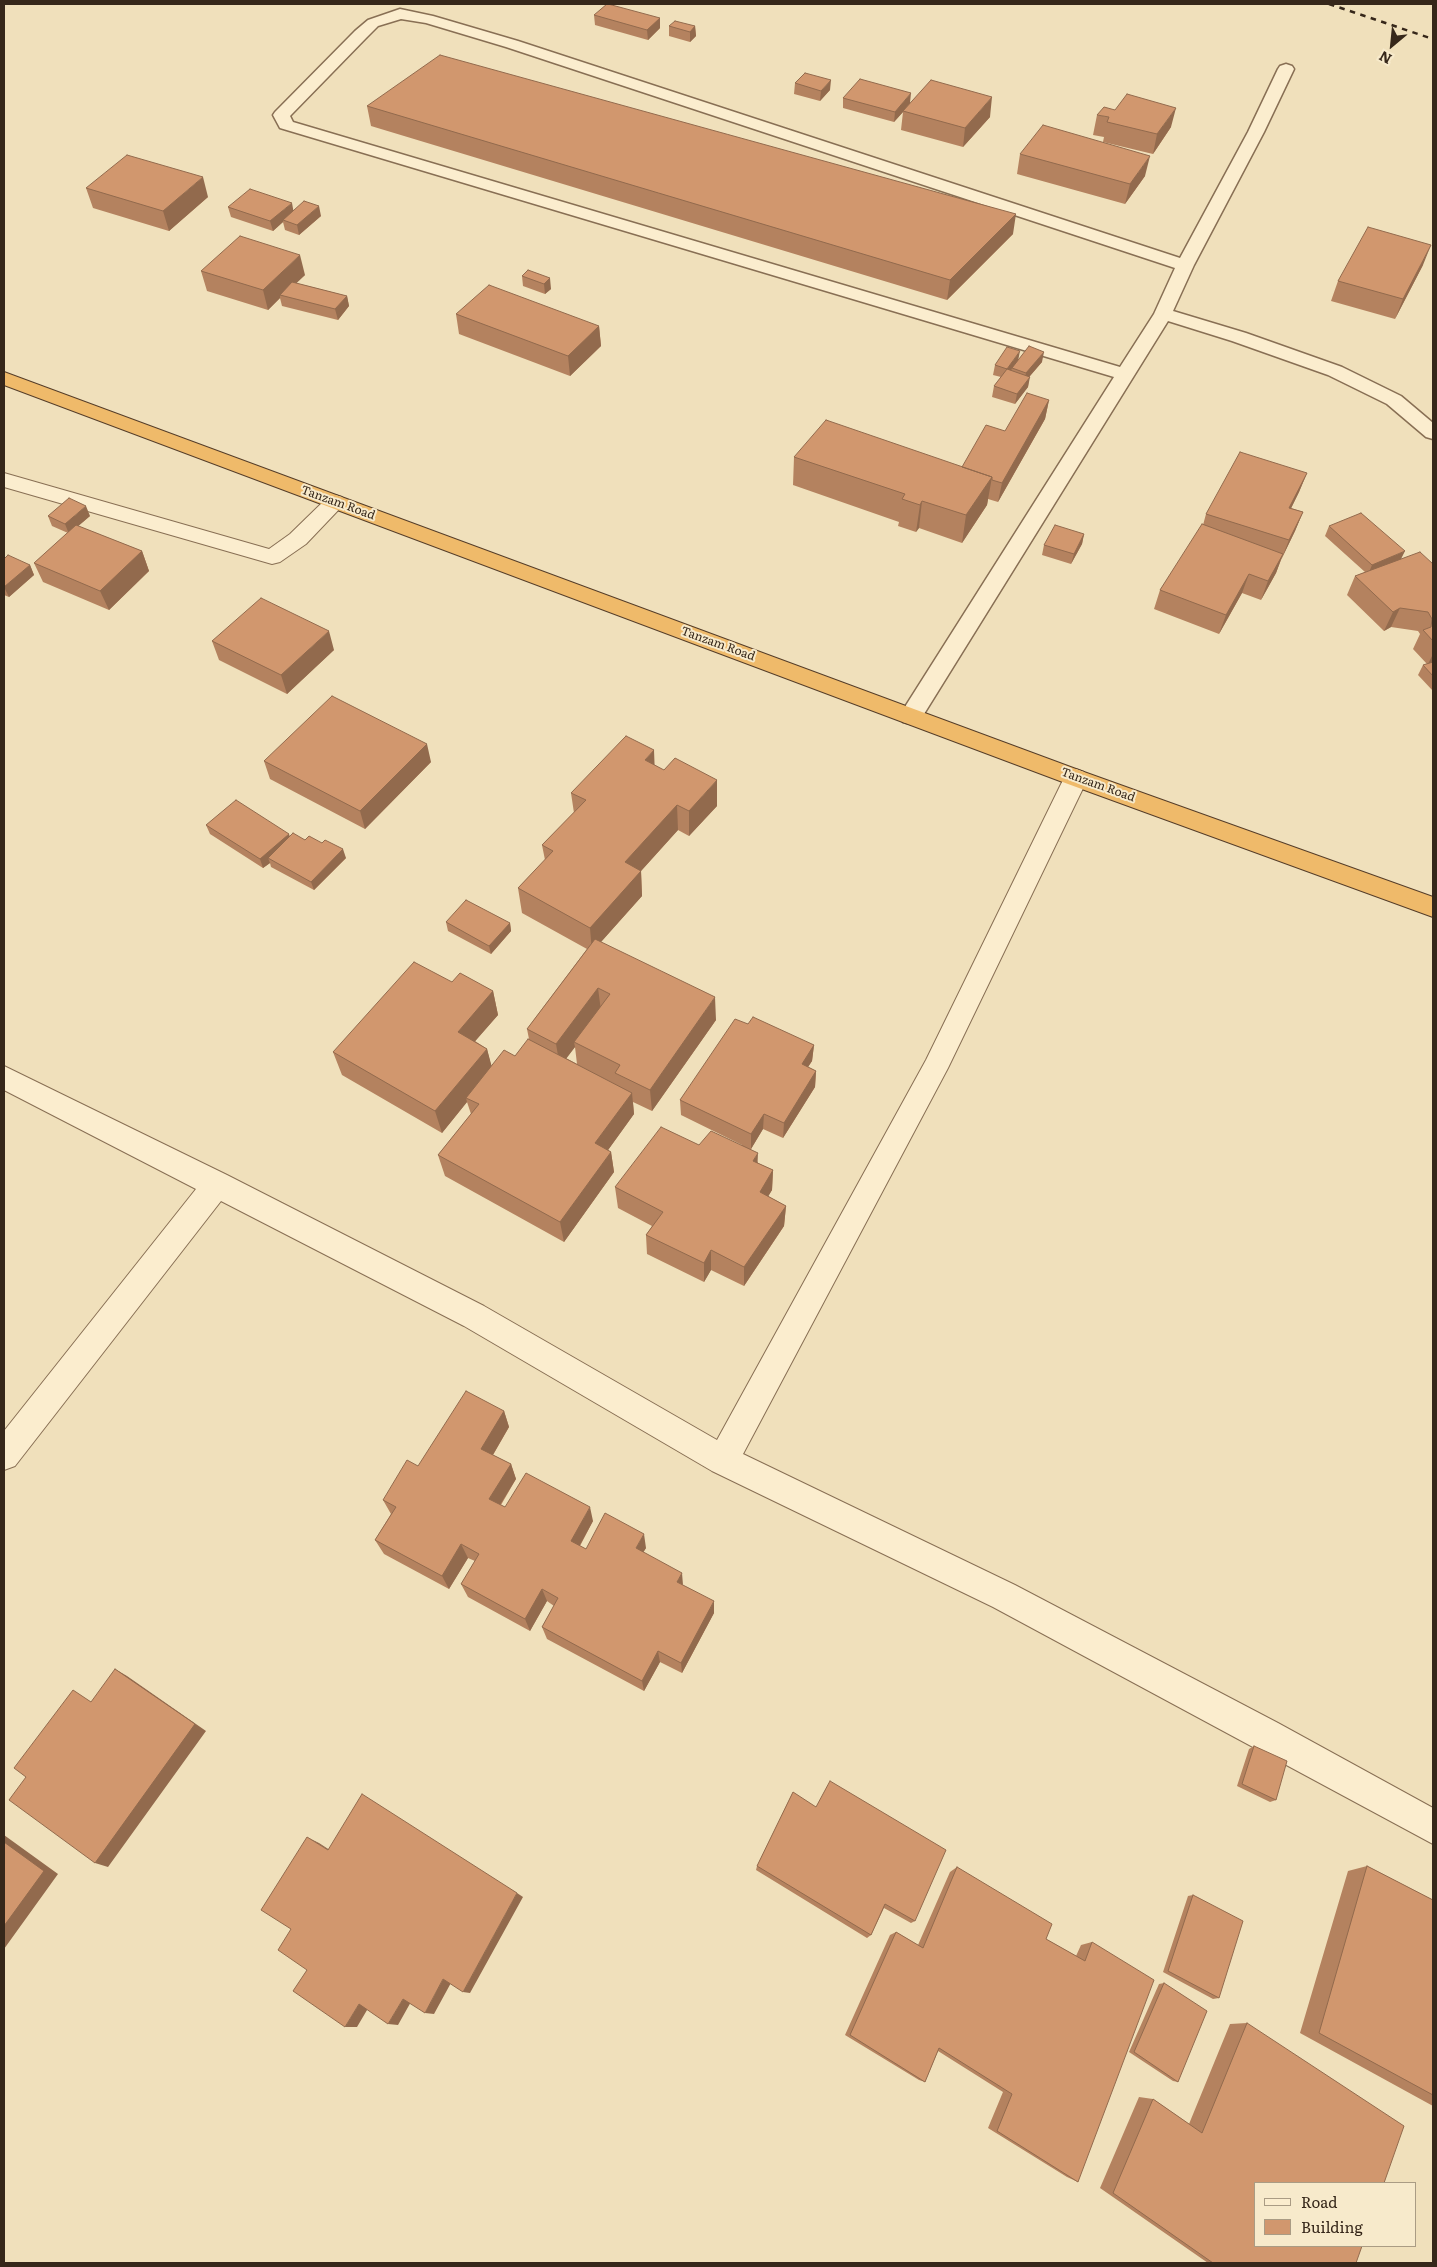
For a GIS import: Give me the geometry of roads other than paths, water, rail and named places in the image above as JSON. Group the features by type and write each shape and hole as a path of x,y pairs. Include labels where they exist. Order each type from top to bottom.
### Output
{"highway":[{"name":"Tanzam Road","path":"4,378 1076,778 1433,907"}],"street":[{"path":"4,480 272,557 298,539 335,502"},
{"path":"723,1460 935,1068 1076,778"},
{"path":"4,1077 474,1316 723,1460 1004,1596 1266,1735 1433,1827"},
{"path":"4,1455 217,1184"}],"lane":[{"path":"1124,374 286,125 281,115 373,23 400,14 428,19 512,44 1185,265"},
{"path":"911,716 988,590 1036,519 1124,374 1163,314 1185,265 1256,132 1286,69"},
{"path":"1163,314 1239,337 1335,371 1394,400 1433,433"}],"railway":[{"path":"1329,4 1433,39"}]}
